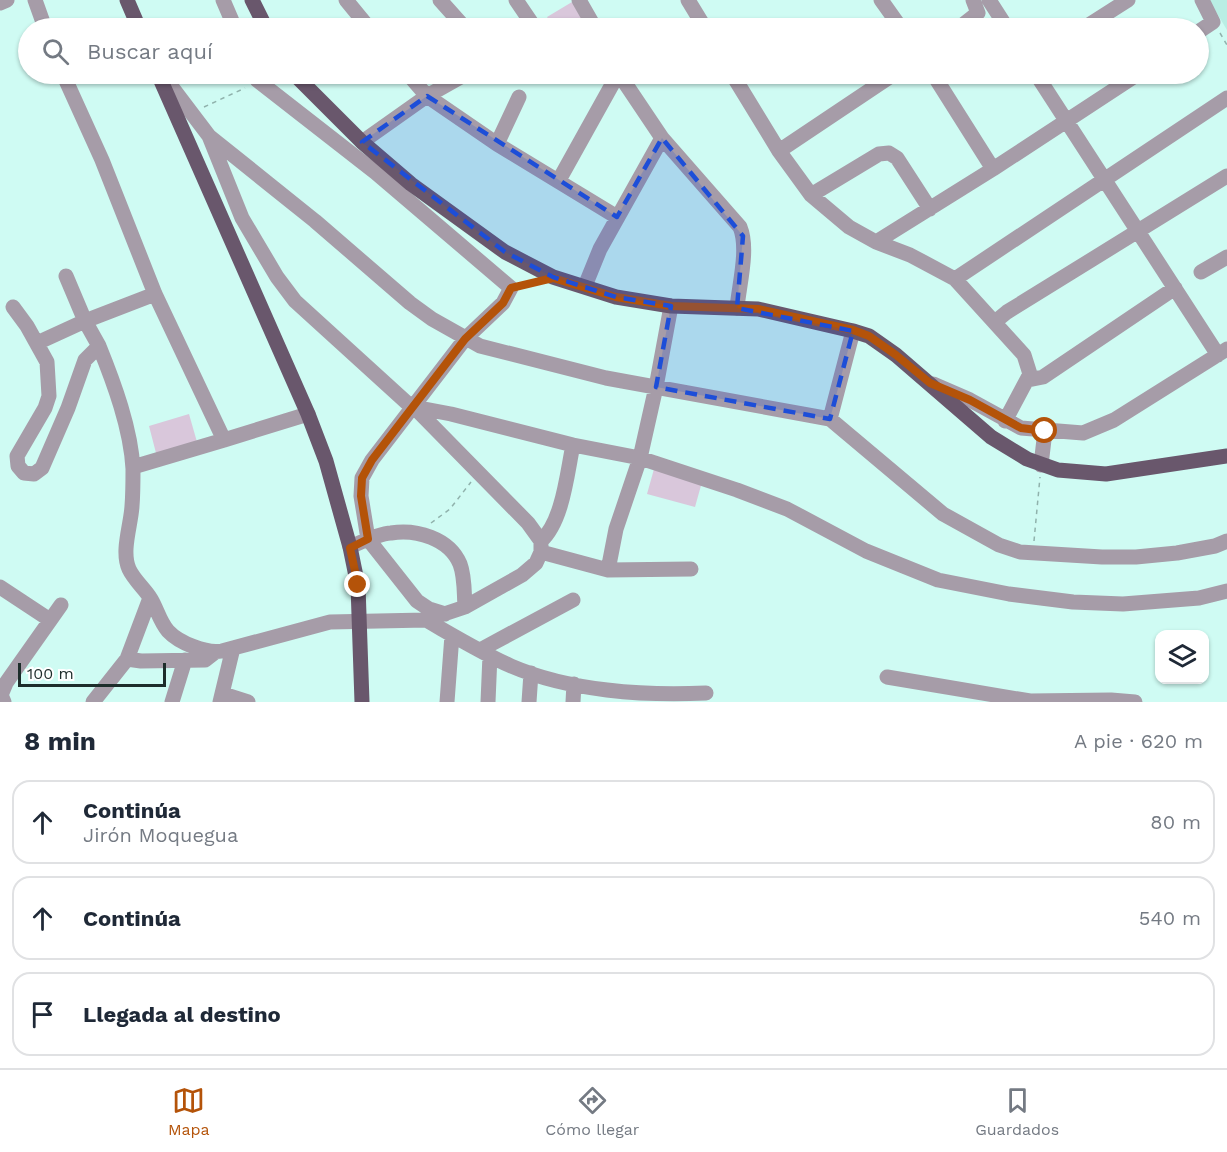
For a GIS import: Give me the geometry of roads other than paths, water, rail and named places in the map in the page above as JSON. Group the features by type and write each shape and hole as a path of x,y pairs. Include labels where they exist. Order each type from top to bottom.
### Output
{"main road":[{"path":"127,0 135,18"},
{"path":"252,0 261,18"},
{"path":"164,84 308,414 326,461 358,585 362,702"},
{"path":"304,84 362,142 411,184 504,252 553,278 616,297 671,306 758,309 853,330 869,336 930,383 991,437 1027,459 1058,470 1106,474 1227,456"}],"street":[{"path":"0,3 7,0"},
{"path":"34,0 41,18"},
{"path":"223,0 231,18"},
{"path":"346,0 361,18"},
{"path":"440,0 456,18"},
{"path":"516,0 528,18"},
{"path":"580,0 590,18"},
{"path":"688,0 699,18"},
{"path":"881,0 894,18"},
{"path":"972,18 978,13 973,0"},
{"path":"988,0 1000,18"},
{"path":"1100,18 1128,0"},
{"path":"1202,0 1213,22 1209,25"},
{"path":"68,84 102,160 155,294 224,440"},
{"path":"168,84 209,136 242,218 277,277 295,301 414,407 528,523 541,547 608,570 691,569"},
{"path":"264,84 375,172 511,288 503,303 465,339 372,460 362,478 361,496 368,539 417,601 429,609 445,614"},
{"path":"417,84 427,96 497,144 617,217"},
{"path":"362,142 427,96 448,84"},
{"path":"559,180 613,84"},
{"path":"626,84 662,138 740,227 744,249 737,308"},
{"path":"738,84 779,151 812,195 849,227 956,279 996,321 1024,355 1030,374 1005,421"},
{"path":"779,151 879,84"},
{"path":"939,84 993,169"},
{"path":"930,383 970,400 1021,428 1083,433 1114,420 1222,352 1137,232 1042,84"},
{"path":"876,242 1123,84"},
{"path":"497,144 519,97"},
{"path":"956,279 1227,98"},
{"path":"209,136 315,221 410,303 432,320 480,346 606,378 830,419 943,514 999,545 1020,552 1136,557 1186,552 1227,541"},
{"path":"585,286 600,249 662,138"},
{"path":"812,195 879,154 889,153 897,158 930,209"},
{"path":"996,321 1007,312 1225,180"},
{"path":"1201,272 1227,257"},
{"path":"66,276 85,321 99,345 113,381 128,437 133,467 132,507 126,559 129,569 173,636 198,649 214,653"},
{"path":"1028,380 1043,377 1175,288"},
{"path":"37,343 85,321 155,294"},
{"path":"608,570 616,529 640,458 671,306"},
{"path":"13,308 27,326 47,362 49,396 45,408 17,456 18,466 24,473 34,474 47,460 85,360 99,345"},
{"path":"830,419 853,330"},
{"path":"414,407 640,458 787,509 866,551 938,580 1073,602 1123,604 1199,597 1227,591"},
{"path":"133,467 308,414"},
{"path":"1041,465 1045,431"},
{"path":"127,659 205,660 214,653 330,622 426,620 465,607 522,575 536,563 541,547 558,515 573,444"},
{"path":"350,548 368,539 389,533 428,536 442,543 460,564 465,607"},
{"path":"0,587 50,620"},
{"path":"93,702 127,659 150,598"},
{"path":"485,652 573,600"},
{"path":"4,702 1,695 6,683 61,605"},
{"path":"426,620 485,652 531,673 574,684 662,698 706,693"},
{"path":"447,702 452,634"},
{"path":"233,648 221,698 248,702"},
{"path":"485,652 488,702"},
{"path":"172,702 184,660"},
{"path":"529,702 531,673"},
{"path":"887,677 1030,701 1135,702"},
{"path":"573,702 574,684"}]}
